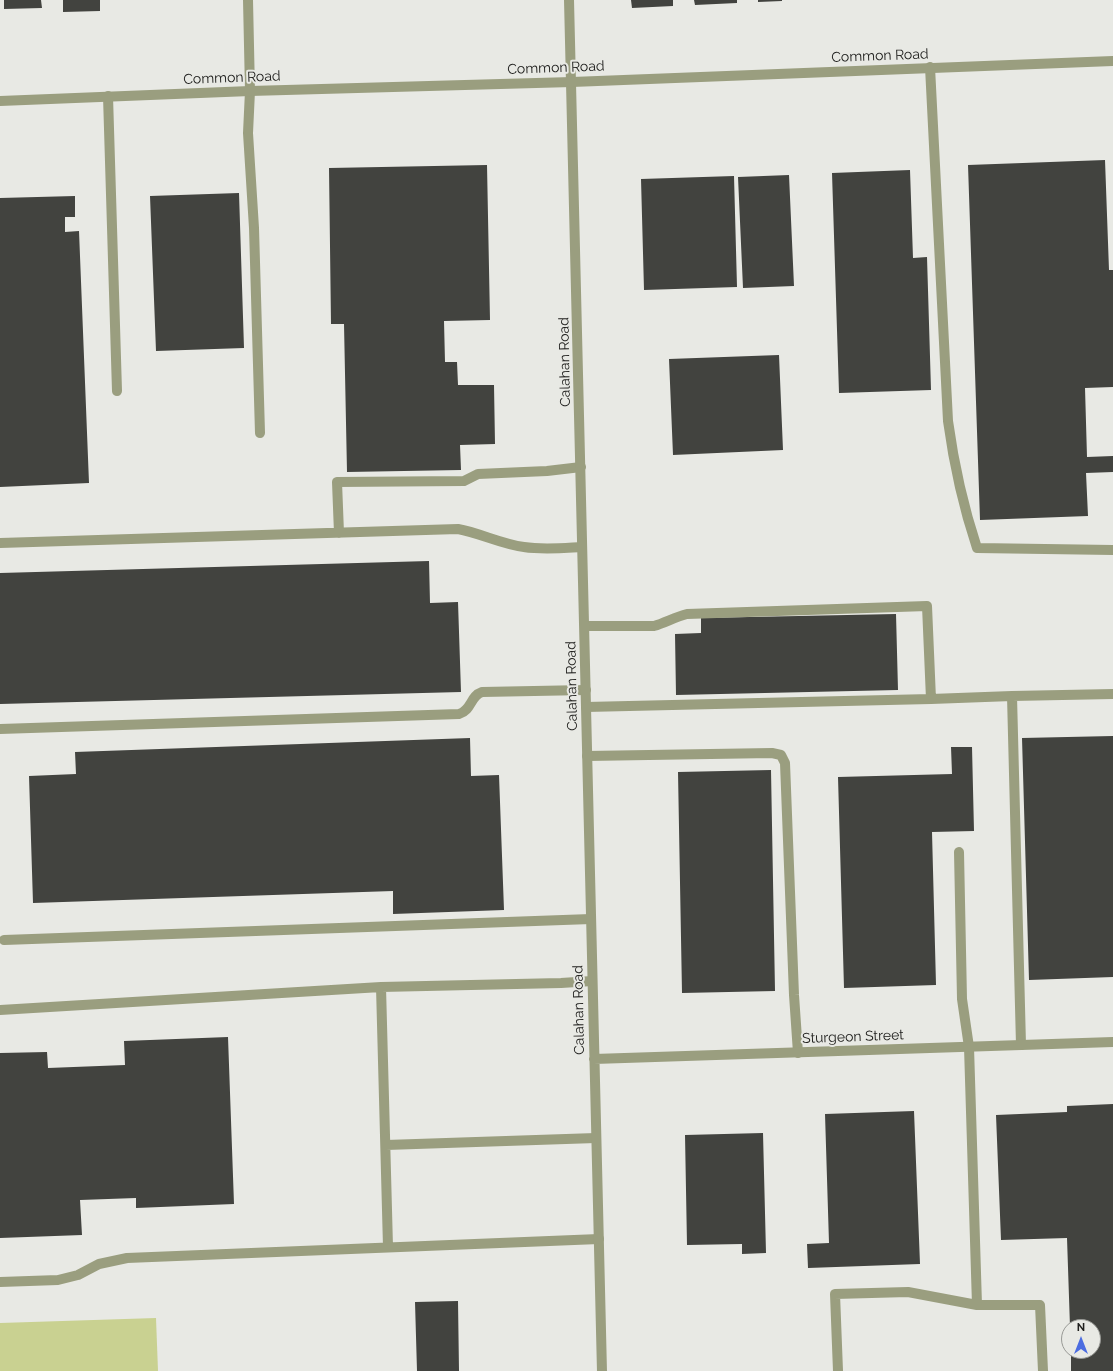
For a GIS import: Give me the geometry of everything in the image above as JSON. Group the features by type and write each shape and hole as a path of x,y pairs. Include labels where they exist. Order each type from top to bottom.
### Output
{"street":[{"path":"248,0 250,91 248,134 254,228 260,433"},
{"name":"Calahan Road","path":"569,0 602,1371"},
{"name":"Common Road","path":"0,101 250,91 572,82 1113,61"},
{"path":"930,67 948,421 959,488 977,548 1113,550"},
{"path":"108,96 117,391"},
{"path":"339,533 337,482 464,481 478,474 546,471 581,467"},
{"path":"0,543 458,529 476,532 522,547 539,549 582,547"},
{"path":"585,626 654,626 662,624 676,616 687,614 927,606 931,699"},
{"path":"0,729 460,714 468,709 476,694 482,692 586,690"},
{"path":"586,707 1113,694"},
{"path":"1012,696 1021,1045"},
{"path":"587,756 772,753 781,755 785,763 794,995 798,1053"},
{"path":"959,852 962,999 969,1047 977,1305"},
{"path":"4,940 591,919"},
{"path":"0,1010 381,987 592,981"},
{"path":"381,987 388,1247"},
{"name":"Sturgeon Street","path":"594,1060 1113,1042"},
{"path":"386,1145 596,1138"},
{"path":"0,1282 58,1280 78,1275 99,1264 127,1258 599,1239"},
{"path":"838,1371 835,1294 908,1292 977,1305 1040,1305 1043,1371"}],"green space":[{"path":"156,1318 158,1371 0,1371 0,1323"}],"building":[{"path":"4,0 41,0 42,8 4,9"},
{"path":"63,0 100,0 100,11 63,12"},
{"path":"631,0 673,0 673,6 632,8"},
{"path":"694,0 737,0 737,3 695,5"},
{"path":"758,0 782,0 782,1 758,2"},
{"path":"1105,160 1109,270 1113,270 1113,387 1085,388 1087,457 1113,456 1113,472 1086,473 1088,516 980,520 968,165"},
{"path":"487,165 490,320 444,321 445,362 457,362 458,385 494,385 495,444 460,445 461,470 347,472 344,324 331,324 329,168"},
{"path":"910,170 913,258 927,257 931,390 839,393 832,173"},
{"path":"789,175 794,286 743,288 738,177"},
{"path":"734,176 737,287 644,290 641,179"},
{"path":"239,193 244,348 156,351 150,196"},
{"path":"75,196 75,217 65,217 65,232 79,231 89,483 0,487 0,198"},
{"path":"779,355 783,450 673,455 669,359"},
{"path":"429,561 430,603 458,602 461,692 0,704 0,573"},
{"path":"896,614 898,690 676,695 675,634 701,633 701,618"},
{"path":"1113,736 1113,977 1029,980 1022,738"},
{"path":"470,738 471,776 499,775 504,910 393,914 393,891 33,903 29,776 76,774 75,752"},
{"path":"951,747 972,747 974,831 932,832 936,985 844,988 838,777 952,774"},
{"path":"771,770 775,991 682,993 678,772"},
{"path":"228,1037 234,1204 136,1208 136,1198 80,1200 82,1235 0,1238 0,1053 47,1052 48,1068 125,1065 124,1041"},
{"path":"1113,1104 1113,1371 1071,1371 1071,1359 1101,1359 1101,1319 1070,1319 1067,1238 1001,1240 996,1115 1067,1112 1067,1106"},
{"path":"914,1111 920,1264 808,1268 807,1244 829,1243 825,1114"},
{"path":"763,1133 766,1253 742,1254 742,1244 687,1245 685,1135"},
{"path":"458,1301 459,1371 417,1371 415,1302"}]}
